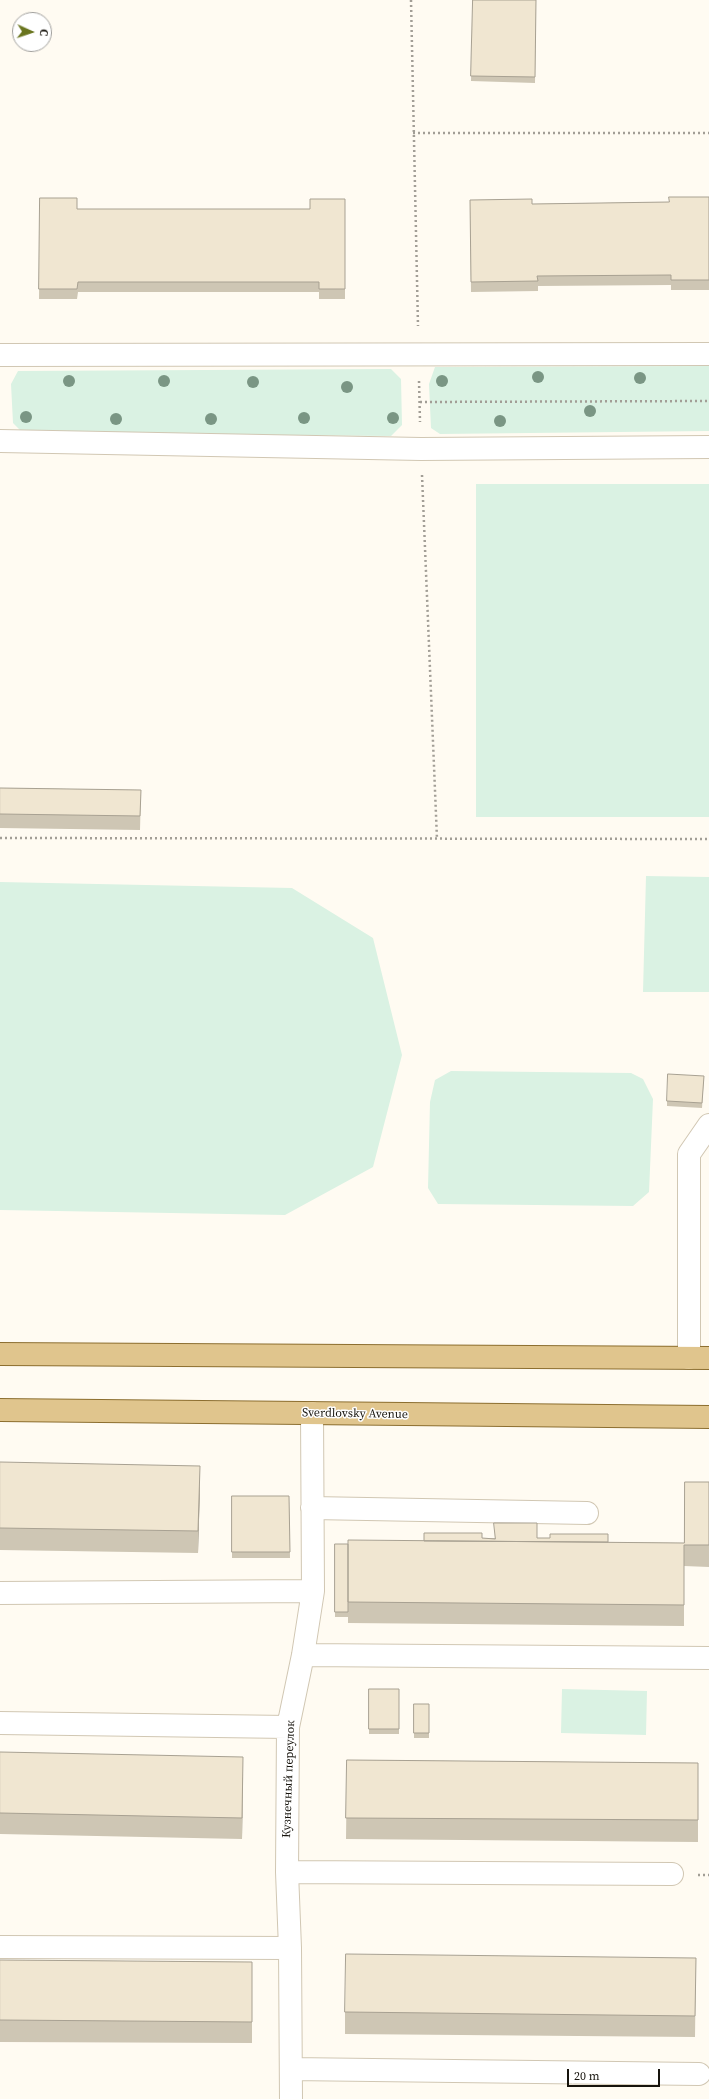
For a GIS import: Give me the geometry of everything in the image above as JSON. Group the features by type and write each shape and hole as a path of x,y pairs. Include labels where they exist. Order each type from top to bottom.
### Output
{"main road":[{"path":"0,1354 699,1358"},
{"name":"Sverdlovsky Avenue","path":"0,1410 709,1418"}],"street":[{"path":"0,355 709,354"},
{"path":"0,441 421,449 709,447"},
{"path":"699,1358 689,1154 709,1125"},
{"name":"Кузнечный переулок","path":"291,2099 290,1948 287,1872 288,1727 303,1655 313,1591 312,1413"},
{"path":"312,1508 587,1512"},
{"path":"0,1593 313,1591"},
{"path":"303,1655 709,1658"},
{"path":"0,1722 288,1727"},
{"path":"287,1872 672,1874"},
{"path":"0,1947 290,1948"},
{"path":"291,2069 699,2074"}],"path":[{"path":"411,0 418,354 437,838"},
{"path":"413,133 709,133"},
{"path":"420,402 709,401"},
{"path":"0,838 709,839"}],"green space":[{"path":"709,366 709,431 440,434 431,428 429,384 435,367"},
{"path":"391,369 401,379 402,425 391,436 23,433 13,423 11,384 18,371"},
{"path":"476,484 709,484 709,817 476,817"},
{"path":"646,876 709,877 709,992 643,992"},
{"path":"0,882 292,888 373,938 402,1055 373,1167 285,1215 0,1210"},
{"path":"451,1071 631,1073 643,1079 653,1099 649,1192 633,1206 438,1204 428,1188 430,1102 435,1080"},
{"path":"562,1689 647,1691 646,1735 561,1733"}],"building":[{"path":"473,0 536,0 535,77 471,76"},
{"path":"669,197 709,197 709,280 671,280 671,275 537,276 538,281 471,282 470,200 532,199 532,204 669,202"},
{"path":"40,198 77,198 77,209 310,209 310,199 345,199 345,289 319,289 319,282 78,282 77,289 39,289"},
{"path":"0,788 141,790 140,816 0,814"},
{"path":"668,1074 704,1076 702,1103 667,1101"},
{"path":"0,1462 200,1466 198,1531 0,1528"},
{"path":"685,1482 709,1482 709,1545 684,1545 684,1605 348,1602 348,1540 684,1543"},
{"path":"232,1496 289,1496 290,1552 232,1552"},
{"path":"494,1523 537,1523 537,1538 550,1538 550,1534 608,1534 608,1542 424,1541 424,1533 482,1533 482,1538 495,1539"},
{"path":"335,1544 348,1544 348,1612 335,1612"},
{"path":"369,1689 399,1689 399,1729 369,1729"},
{"path":"414,1704 429,1704 429,1733 414,1733"},
{"path":"0,1752 243,1757 242,1818 0,1813"},
{"path":"347,1760 698,1763 698,1820 346,1818"},
{"path":"346,1954 696,1958 695,2016 345,2012"},
{"path":"0,1960 252,1962 252,2022 0,2020"}]}
